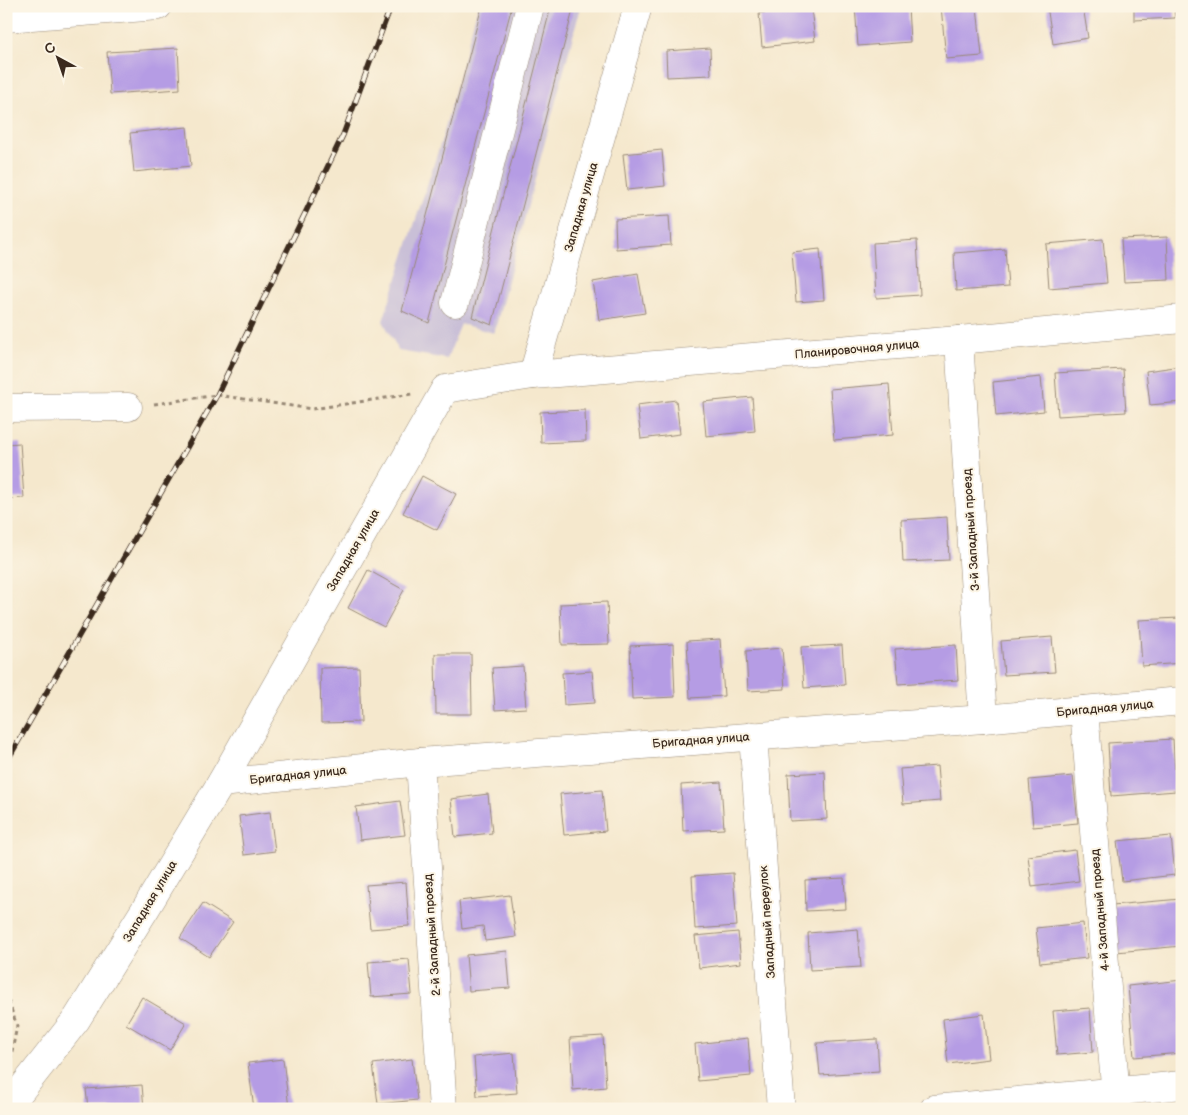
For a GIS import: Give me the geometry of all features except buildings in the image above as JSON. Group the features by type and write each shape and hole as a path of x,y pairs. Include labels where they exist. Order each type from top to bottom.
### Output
{"street":[{"path":"6,18 158,6"},
{"path":"455,303 530,6"},
{"name":"Западная улица","path":"533,375 638,6"},
{"name":"Планировочная улица","path":"533,375 959,340 1182,319"},
{"name":"3-й Западный проезд","path":"959,340 983,720"},
{"path":"445,389 533,375"},
{"name":"Западная улица","path":"6,1109 76,1020 146,908 221,783 445,389"},
{"path":"6,408 128,407"},
{"name":"Бригадная улица","path":"221,783 420,762 983,720 1182,701"},
{"name":"4-й Западный проезд","path":"1084,710 1116,1100"},
{"name":"Западный переулок","path":"753,736 781,1109"},
{"name":"2-й Западный проезд","path":"420,762 443,1109"},
{"path":"934,1109 1116,1100 1182,1085"}],"path":[{"path":"128,407 217,395 312,409 445,389"},
{"path":"6,994 17,1026 8,1070"}],"shaded area":[{"path":"478,6 581,6 494,333 461,324 447,359 399,351 383,321 442,139"}],"railway":[{"path":"6,763 217,395 343,135 391,6"}]}
